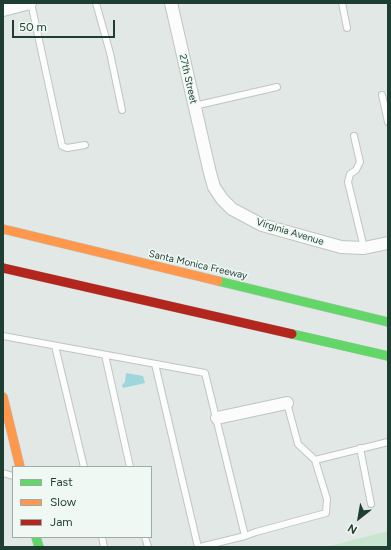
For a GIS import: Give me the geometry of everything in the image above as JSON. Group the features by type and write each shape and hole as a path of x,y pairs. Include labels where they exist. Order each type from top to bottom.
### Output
{"main road":[{"name":"Santa Monica Freeway","path":"3,229 388,322"},
{"path":"6,268 388,356"},
{"path":"240,286 314,295"},
{"path":"300,336 347,356"},
{"path":"3,397 20,466"}],"street":[{"path":"3,10 26,3"},
{"name":"27th Street","path":"171,3 205,156"},
{"name":"Virginia Avenue","path":"205,156 214,187 222,199 232,209 244,217 262,225 341,247 364,248 388,242"},
{"path":"217,418 287,403"}],"lane":[{"path":"26,3 62,146 67,148 85,145"},
{"path":"96,3 110,53 122,110"},
{"path":"342,3 347,28"},
{"path":"194,106 276,87"},
{"path":"382,96 388,122"},
{"path":"354,136 360,162 356,170 350,174 348,182 364,248"},
{"path":"3,336 206,373 245,536"},
{"path":"55,346 84,466"},
{"path":"105,355 130,466"},
{"path":"155,364 199,547 245,536 326,513 327,499 316,460 298,444 287,403"},
{"path":"316,460 388,442"},
{"path":"360,448 371,504"}],"green space":[{"path":"388,531 388,547 327,547"}],"water":[{"path":"126,373 143,376 145,383 123,388 122,385 125,382"}],"traffic: fast":[{"path":"218,281 388,322"},
{"path":"292,334 388,356"},
{"path":"36,538 39,547"}],"traffic: slow":[{"path":"3,229 218,281"},
{"path":"3,397 20,466"}],"traffic: jam":[{"path":"3,268 292,334"}]}
